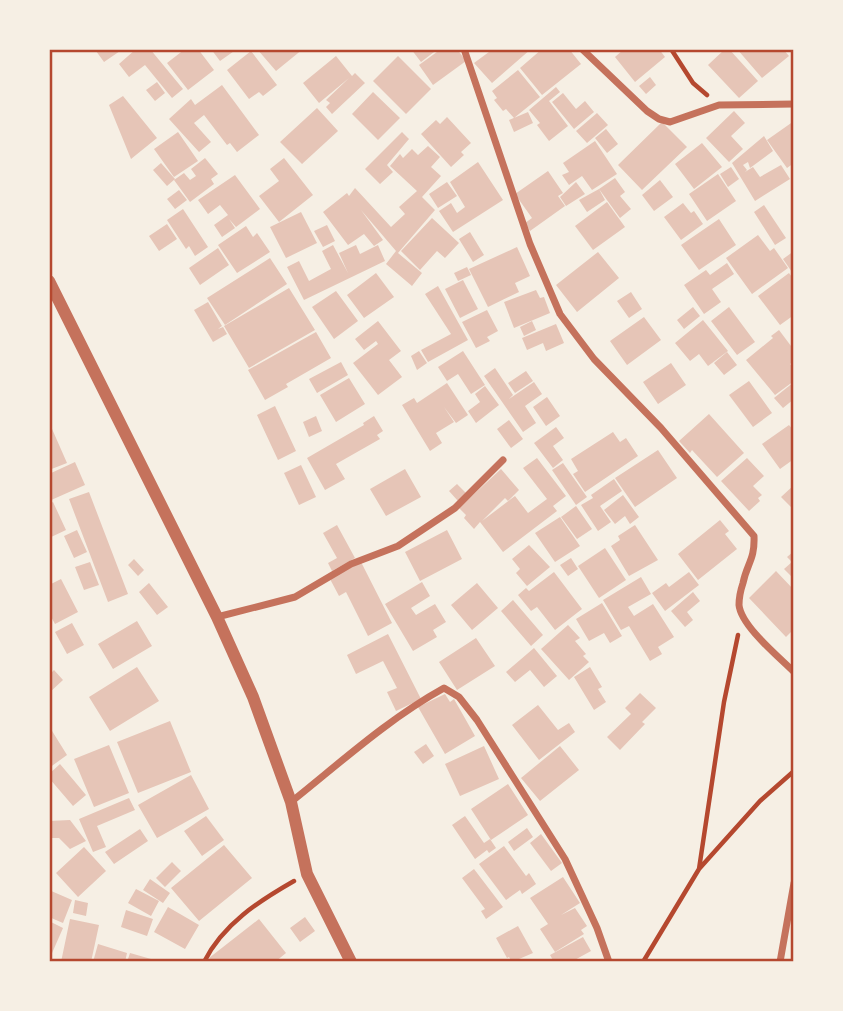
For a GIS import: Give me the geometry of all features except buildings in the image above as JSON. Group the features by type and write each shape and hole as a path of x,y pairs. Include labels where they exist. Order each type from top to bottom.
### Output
{"street":[{"path":"464,49 530,244 560,314 594,359 661,428 754,536 755,552 743,581 739,605 743,617 755,633 794,672"},
{"path":"582,49 647,111 670,122 719,105 794,104"},
{"path":"49,281 217,617 253,697 291,802 307,874 351,962"},
{"path":"217,617 295,597 351,564 398,545 455,508 503,460"},
{"path":"291,802 394,721 444,688 449,690 459,697 477,720 565,859 597,928 609,962"},
{"path":"780,962 794,883"}],"path":[{"path":"671,49 693,83 719,105"},
{"path":"699,869 724,702 743,617"},
{"path":"643,962 699,869 760,801 794,771"},
{"path":"204,962 226,930 246,912 307,874"}]}
